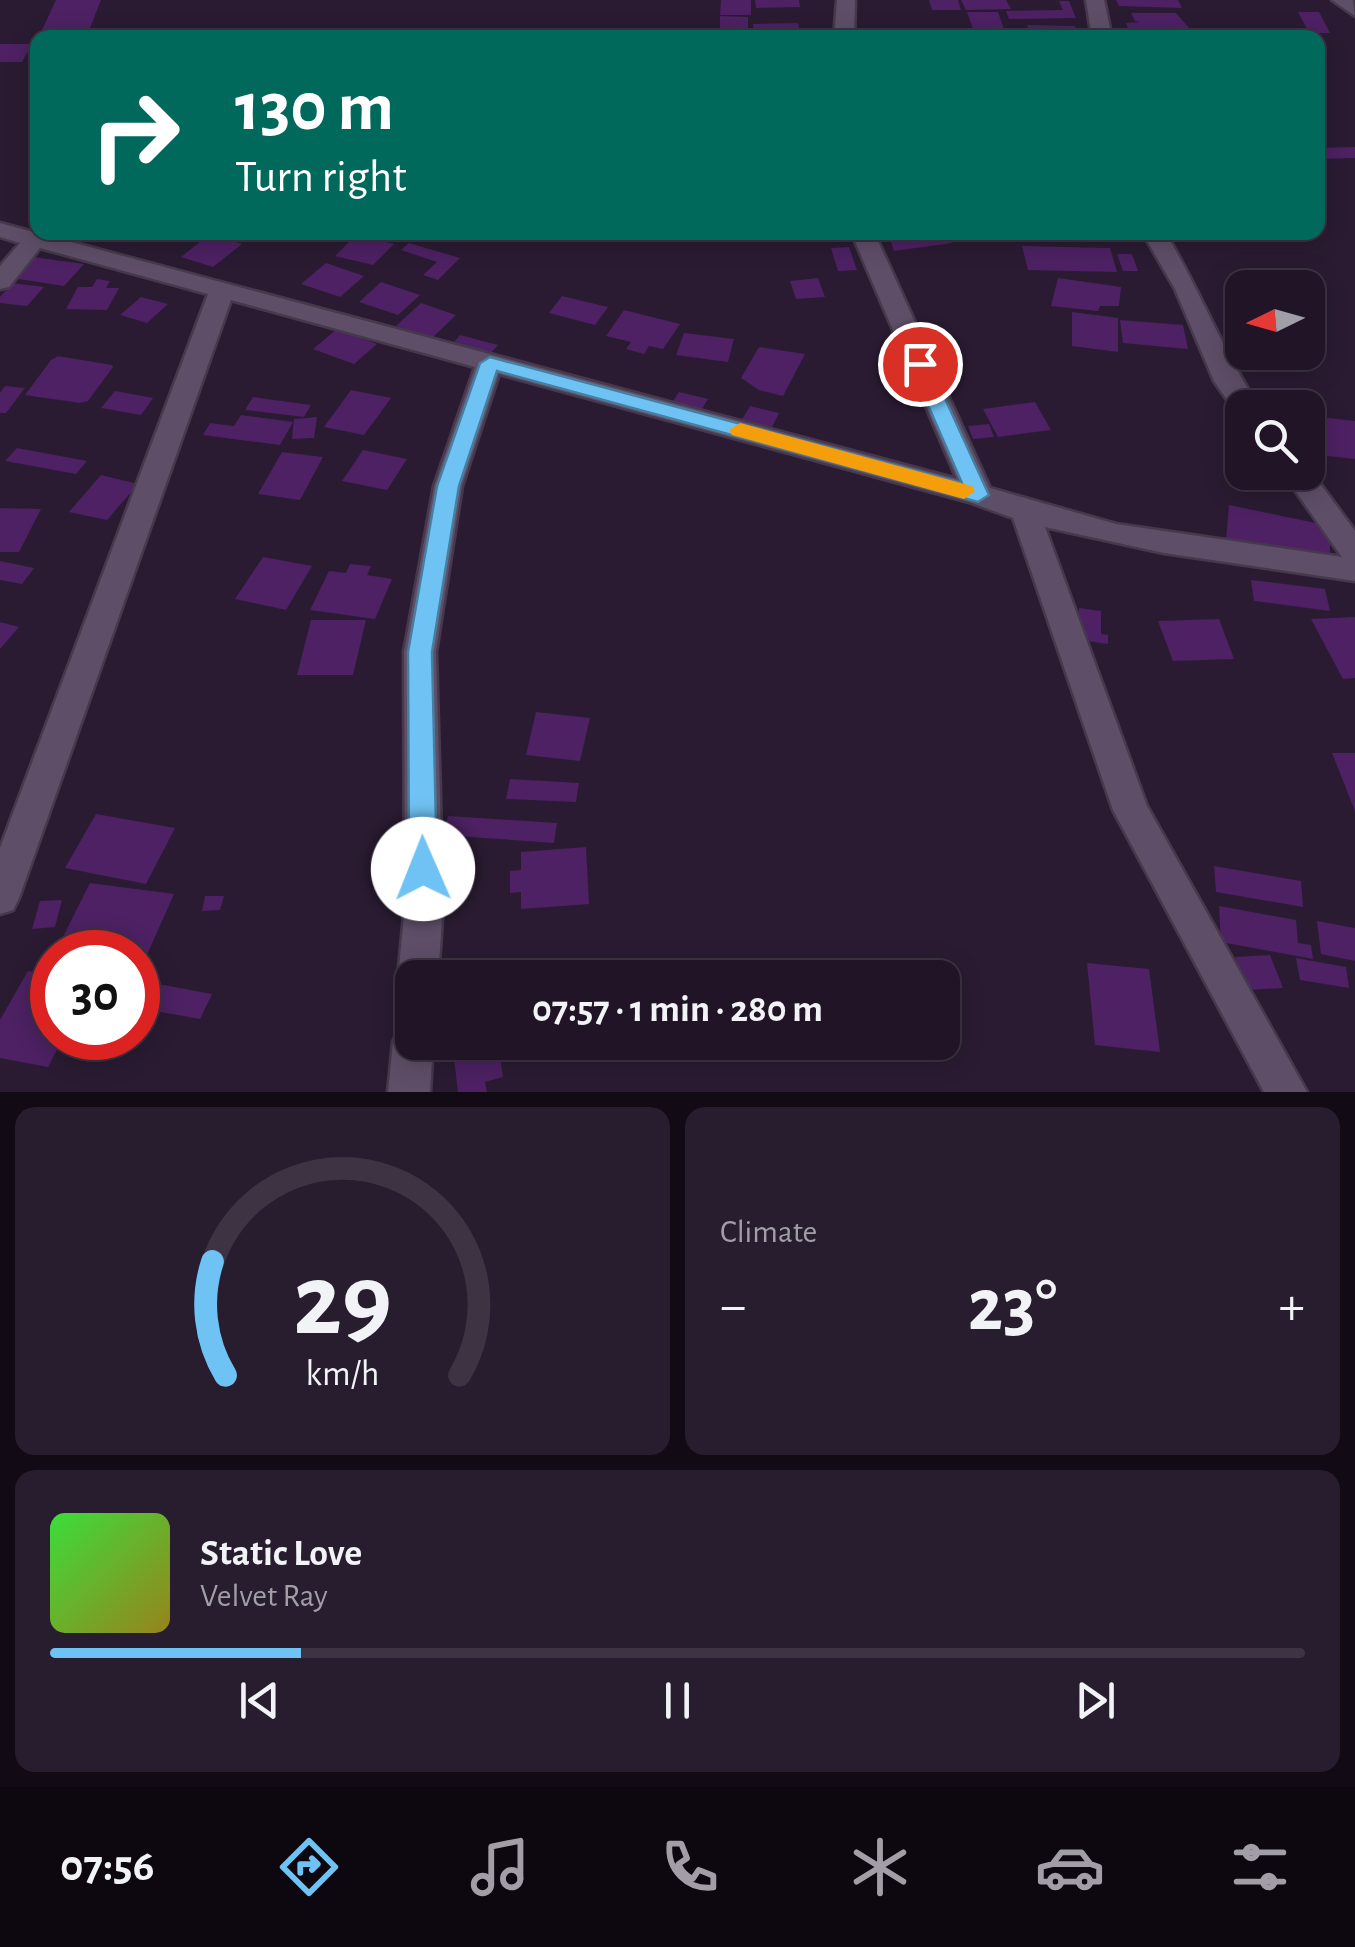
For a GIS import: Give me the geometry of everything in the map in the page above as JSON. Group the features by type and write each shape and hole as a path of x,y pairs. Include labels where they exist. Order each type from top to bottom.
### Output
{"street":[{"path":"844,30 846,0"},
{"path":"1095,0 1101,30"},
{"path":"1340,0 1355,10"},
{"path":"0,230 30,238"},
{"path":"0,282 34,240"},
{"path":"39,240 978,495 1026,514 1163,542 1355,570"},
{"path":"866,240 978,495"},
{"path":"1158,240 1187,289 1234,390"},
{"path":"0,898 222,290"},
{"path":"419,960 424,905 420,652 448,486 490,363"},
{"path":"1309,490 1355,552"},
{"path":"1026,514 1131,810 1286,1092"},
{"path":"408,1092 411,1060"}],"building":[{"path":"56,0 101,0 90,28 42,30"},
{"path":"721,0 751,0 751,15 720,15"},
{"path":"755,0 799,0 800,7 756,8"},
{"path":"929,0 958,0 961,10 932,10"},
{"path":"961,0 1006,0 1011,9 966,10"},
{"path":"1116,0 1178,0 1182,8 1119,6"},
{"path":"1059,1 1069,1 1076,18 1009,19 1006,11 1063,10"},
{"path":"967,12 998,12 1004,29 973,29"},
{"path":"1298,12 1319,12 1330,33 1325,30 1307,30"},
{"path":"1131,13 1176,13 1190,29 1128,29 1126,23 1140,22"},
{"path":"720,16 748,17 748,30 720,30"},
{"path":"798,23 800,30 754,30 753,24"},
{"path":"1027,25 1075,26 1077,30 1029,30"},
{"path":"0,44 30,44 22,62 0,62"},
{"path":"1355,147 1355,158 1325,159 1325,148"},
{"path":"202,240 242,244 213,267 181,257"},
{"path":"351,240 394,244 373,265 335,256"},
{"path":"890,240 952,243 894,251"},
{"path":"409,243 460,258 438,280 423,275 437,262 401,250"},
{"path":"1022,246 1110,248 1117,272 1028,270"},
{"path":"849,247 857,270 838,271 831,248"},
{"path":"1117,254 1132,254 1138,271 1123,271"},
{"path":"33,257 84,264 64,286 12,278"},
{"path":"326,263 364,276 340,297 301,284"},
{"path":"818,278 825,297 796,299 790,281"},
{"path":"1058,278 1121,287 1119,306 1100,306 1098,311 1051,306"},
{"path":"97,279 110,281 106,288 119,288 107,310 66,309 78,287 92,287"},
{"path":"381,282 420,295 398,315 359,302"},
{"path":"12,283 44,287 27,306 0,303 0,297"},
{"path":"562,296 608,307 595,325 549,313"},
{"path":"141,297 168,304 147,323 120,315"},
{"path":"421,303 456,315 432,338 396,326"},
{"path":"624,310 680,324 663,349 649,346 644,354 626,349 631,342 606,336"},
{"path":"1072,312 1118,318 1118,352 1072,346"},
{"path":"1120,320 1183,325 1188,349 1123,343"},
{"path":"337,329 377,344 354,364 313,349"},
{"path":"684,333 734,339 728,362 676,355"},
{"path":"460,335 498,345 487,357 450,347"},
{"path":"759,347 805,354 783,396 759,390 741,378"},
{"path":"58,356 113,367 88,401 25,395"},
{"path":"5,386 25,388 6,413 0,413 0,393"},
{"path":"351,390 391,398 364,435 324,427"},
{"path":"115,391 153,398 141,415 101,408"},
{"path":"679,392 708,399 700,412 671,404"},
{"path":"253,397 311,405 304,417 245,410"},
{"path":"1035,402 1051,430 998,437 983,409"},
{"path":"750,406 779,413 771,429 741,421"},
{"path":"241,415 293,422 280,445 203,435 210,423 234,426"},
{"path":"317,417 314,438 292,439 294,419"},
{"path":"1325,418 1355,421 1355,459 1325,456"},
{"path":"989,424 994,437 973,439 968,426"},
{"path":"17,448 87,461 76,474 5,461"},
{"path":"363,450 407,459 387,490 342,481"},
{"path":"282,452 323,457 300,500 258,494"},
{"path":"101,475 138,484 107,520 69,512"},
{"path":"1229,505 1330,526 1330,562 1226,540"},
{"path":"0,508 41,509 19,552 0,552"},
{"path":"263,557 312,566 286,610 235,599"},
{"path":"0,561 34,568 22,584 0,580"},
{"path":"350,564 371,566 367,575 392,579 375,619 310,610 329,571 346,573"},
{"path":"1251,580 1325,589 1330,611 1254,601"},
{"path":"1079,608 1101,611 1101,634 1108,635 1108,644 1079,640"},
{"path":"1355,617 1355,678 1343,679 1311,619"},
{"path":"1219,619 1234,659 1173,661 1158,621"},
{"path":"311,620 366,620 353,675 297,675"},
{"path":"0,622 19,627 0,649"},
{"path":"536,712 590,718 580,761 526,755"},
{"path":"1332,753 1355,753 1355,811"},
{"path":"510,779 579,783 576,802 506,799"},
{"path":"96,814 175,828 146,884 65,868"},
{"path":"448,816 557,823 554,843 443,835"},
{"path":"586,847 589,904 521,909 521,892 510,893 510,871 521,870 521,852"},
{"path":"1214,866 1301,881 1303,907 1216,892"},
{"path":"90,883 174,894 158,930 66,930"},
{"path":"205,896 224,896 220,910 202,911"},
{"path":"62,900 55,927 32,929 40,901"},
{"path":"1219,906 1296,920 1298,943 1311,945 1313,959 1221,942"},
{"path":"1317,921 1355,928 1355,961 1321,954"},
{"path":"1270,955 1283,988 1247,990 1235,957"},
{"path":"1296,958 1346,967 1349,988 1300,980"},
{"path":"1087,963 1149,969 1160,1052 1095,1045"},
{"path":"30,971 30,1060 52,1060 48,1067 0,1058 0,1020"},
{"path":"160,984 212,994 200,1019 160,1012"},
{"path":"454,1060 501,1060 503,1077 485,1082 487,1092 458,1092"}],"slow traffic":[{"path":"740,430 964,491"}],"route":[{"path":"423,869 420,652 448,486 490,363 978,495 920,364"}]}
